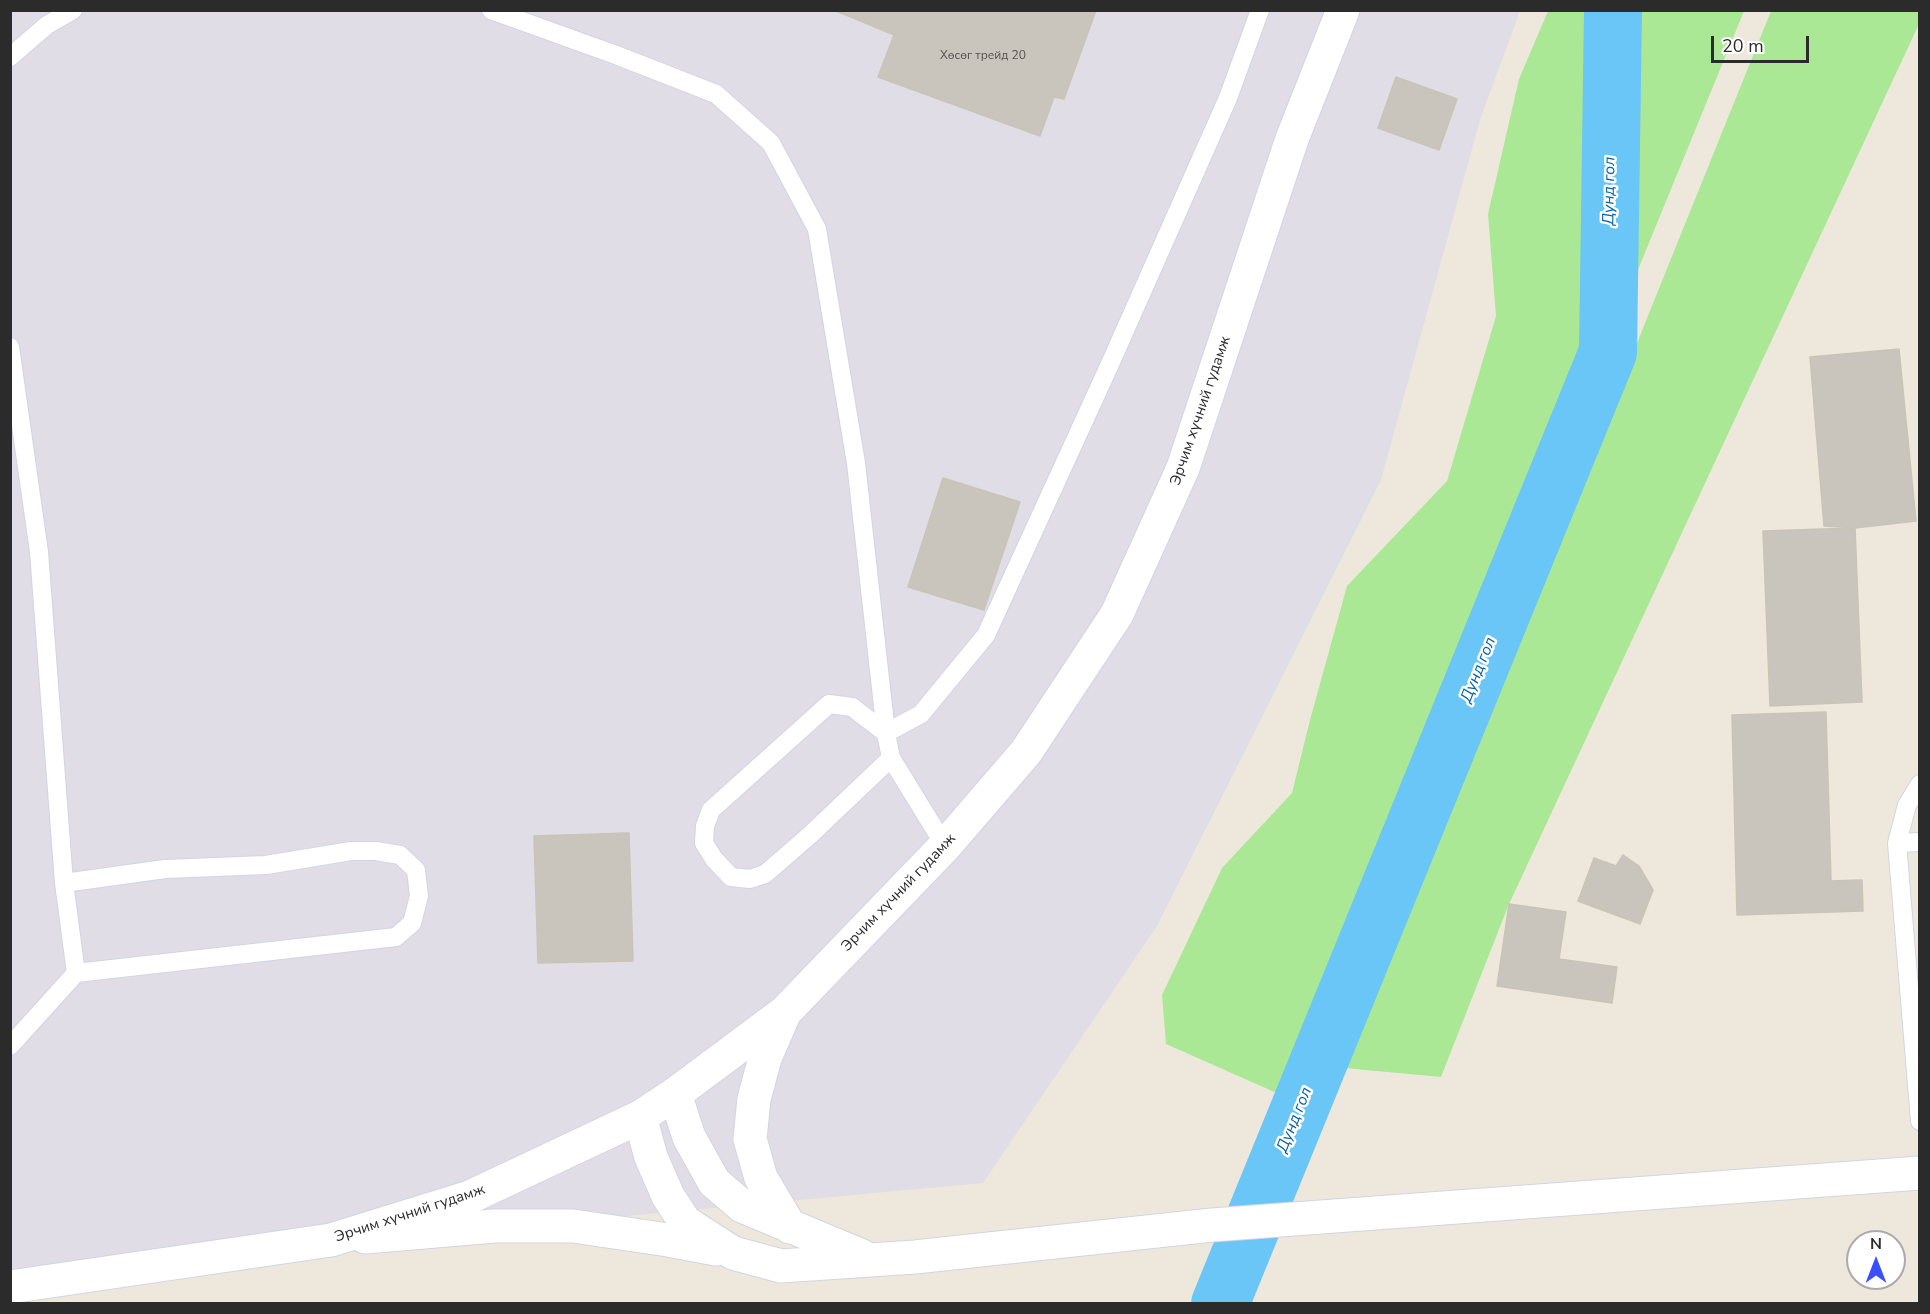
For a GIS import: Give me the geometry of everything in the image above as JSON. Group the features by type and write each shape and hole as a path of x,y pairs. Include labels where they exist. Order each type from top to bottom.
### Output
{"street":[{"name":"Эрчим хүчний гудамж","path":"10,1287 331,1240 470,1197 640,1117 786,1012 945,846 1026,752 1117,614 1183,468 1292,139 1343,10"},
{"path":"786,1012 765,1058 754,1099 750,1139 761,1178 790,1227"},
{"path":"675,1094 689,1137 714,1182 742,1206 869,1259"},
{"path":"640,1117 651,1157 668,1196 686,1222 733,1253"},
{"path":"331,1240 494,1226 573,1226 668,1240 782,1266 915,1257 1212,1225 1920,1173"}],"lane":[{"path":"10,57 47,25 74,10"},
{"path":"491,10 716,94 771,143 817,230 856,463 886,733 891,758 945,846"},
{"path":"886,733 921,714 940,688 986,635 1110,364 1223,108 1260,10"},
{"path":"10,347 39,552 64,883 76,973"},
{"path":"886,733 852,707 829,705 711,810 705,826 704,843 714,859 731,877 750,879 765,874 891,758"},
{"path":"1920,784 1907,806 1897,843 1920,1120"},
{"path":"1897,843 1920,842"},
{"path":"10,1046 76,973 396,937 412,923 419,896 416,870 400,855 376,850 351,851 266,865 165,869 64,883"}],"shaded area":[{"path":"11,11 1520,11 1480,120 1381,480 1157,926 983,1183 11,1273"}],"green space":[{"path":"1548,11 1744,11 1354,963 1288,1098 1166,1044 1162,995 1222,868 1292,793 1347,586 1447,481 1496,316 1488,214 1519,79"},
{"path":"1771,11 1919,11 1919,24 1509,904 1441,1077 1333,1067 1553,551"}],"building":[{"path":"834,10 1096,10 1064,99 1054,97 1040,136 878,77 894,35"},
{"path":"1396,77 1457,99 1439,150 1378,128"},
{"path":"1899,349 1916,521 1855,528 1824,526 1810,357"},
{"path":"943,478 1020,502 984,610 908,587"},
{"path":"1855,528 1862,702 1770,706 1763,531"},
{"path":"1826,712 1831,881 1862,880 1863,911 1737,915 1732,715"},
{"path":"629,833 633,961 538,963 534,836"},
{"path":"1623,855 1639,866 1653,890 1640,924 1578,901 1594,858 1616,866"},
{"path":"1509,904 1566,912 1559,959 1617,967 1612,1003 1497,986"}],"waterway":[{"name":"Дунд гол","path":"1220,1304 1608,352 1613,10"}]}
